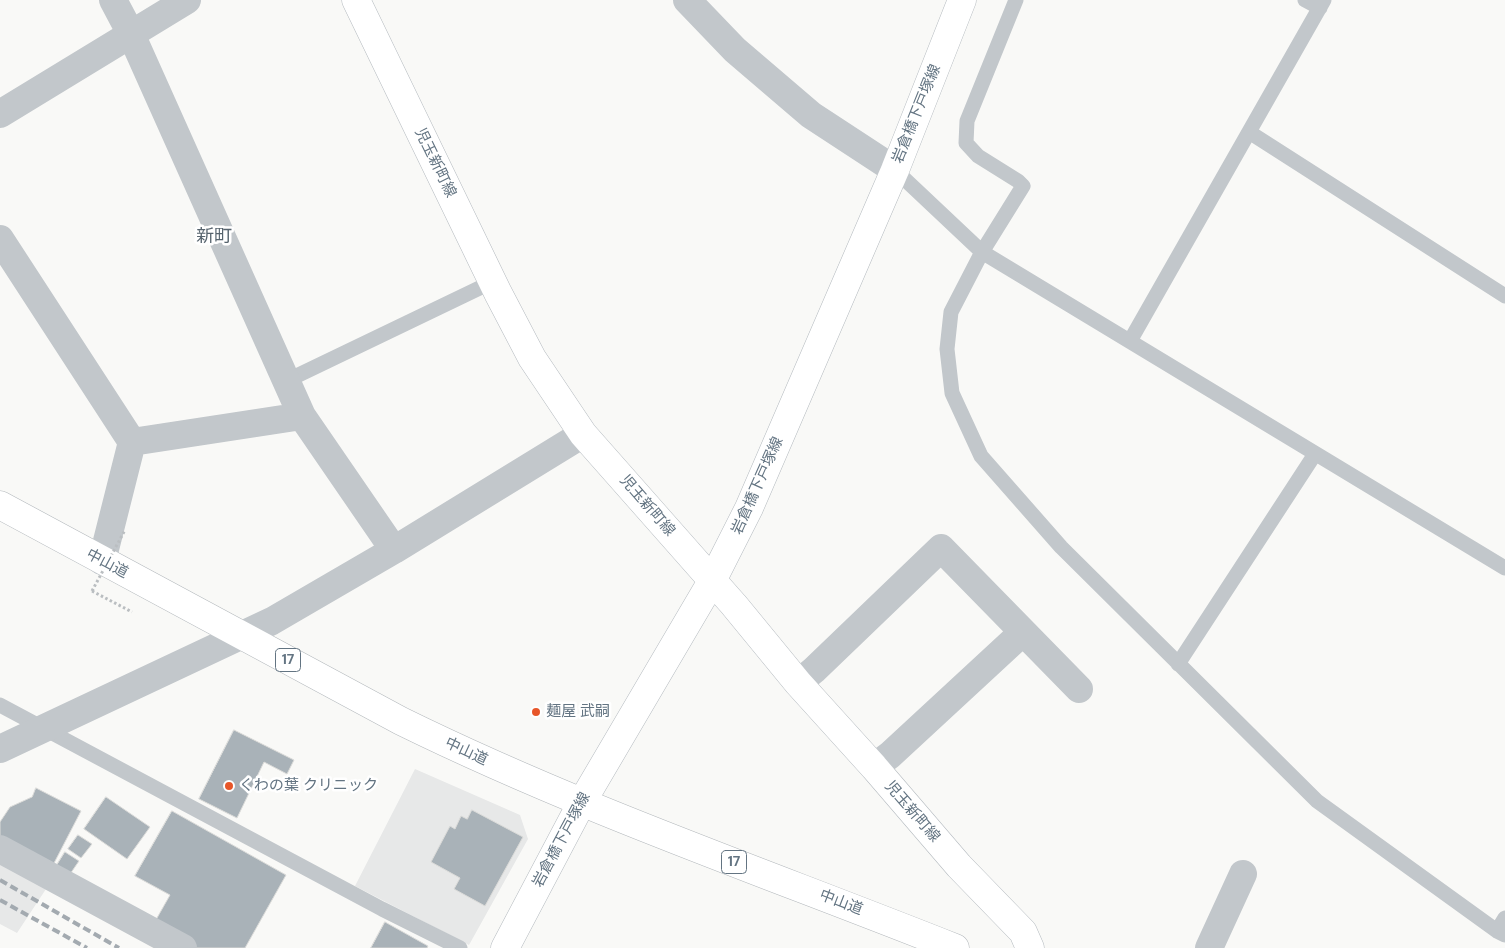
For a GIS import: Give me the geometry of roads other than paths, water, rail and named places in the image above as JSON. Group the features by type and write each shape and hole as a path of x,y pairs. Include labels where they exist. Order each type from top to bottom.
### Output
{"main road":[{"name":"児玉新町線","path":"356,0 492,282 532,358 583,434 734,606 798,683 874,766 959,866 1023,932 1030,948"},
{"name":"岩倉橋下戸塚線","path":"504,948 582,802 712,582 749,508 895,170 962,0"},
{"name":"中山道","path":"0,505 401,721 460,750 582,802 954,948"}],"street":[{"path":"113,0 131,34 302,416 394,550"},
{"path":"0,114 187,0"},
{"path":"687,0 735,50 811,115 895,170"},
{"path":"0,239 132,442 102,561"},
{"path":"132,442 302,416"},
{"path":"0,749 272,621 394,550 583,434"},
{"path":"798,683 814,670 941,548 1078,689"},
{"path":"874,766 890,755 1023,632"},
{"path":"0,849 183,948"},
{"path":"1209,948 1243,874"}],"lane":[{"path":"1016,0 967,121 966,143 978,156 1023,186 982,252 951,312 947,349 952,393 981,456 1061,547 1318,801 1502,928"},
{"path":"1130,341 1322,4 1305,0"},
{"path":"1249,132 1505,296"},
{"path":"895,170 982,252 1505,568"},
{"path":"286,381 492,282"},
{"path":"1178,664 1315,454"},
{"path":"0,705 382,909 460,948"}],"railway":[{"path":"0,880 119,948"},
{"path":"0,900 87,948"}],"place":[{"name":"麺屋 武嗣","path":"536,712"},
{"name":"くわの葉 クリニック","path":"229,786"}],"district":[{"name":"新町","path":"214,237"}]}
